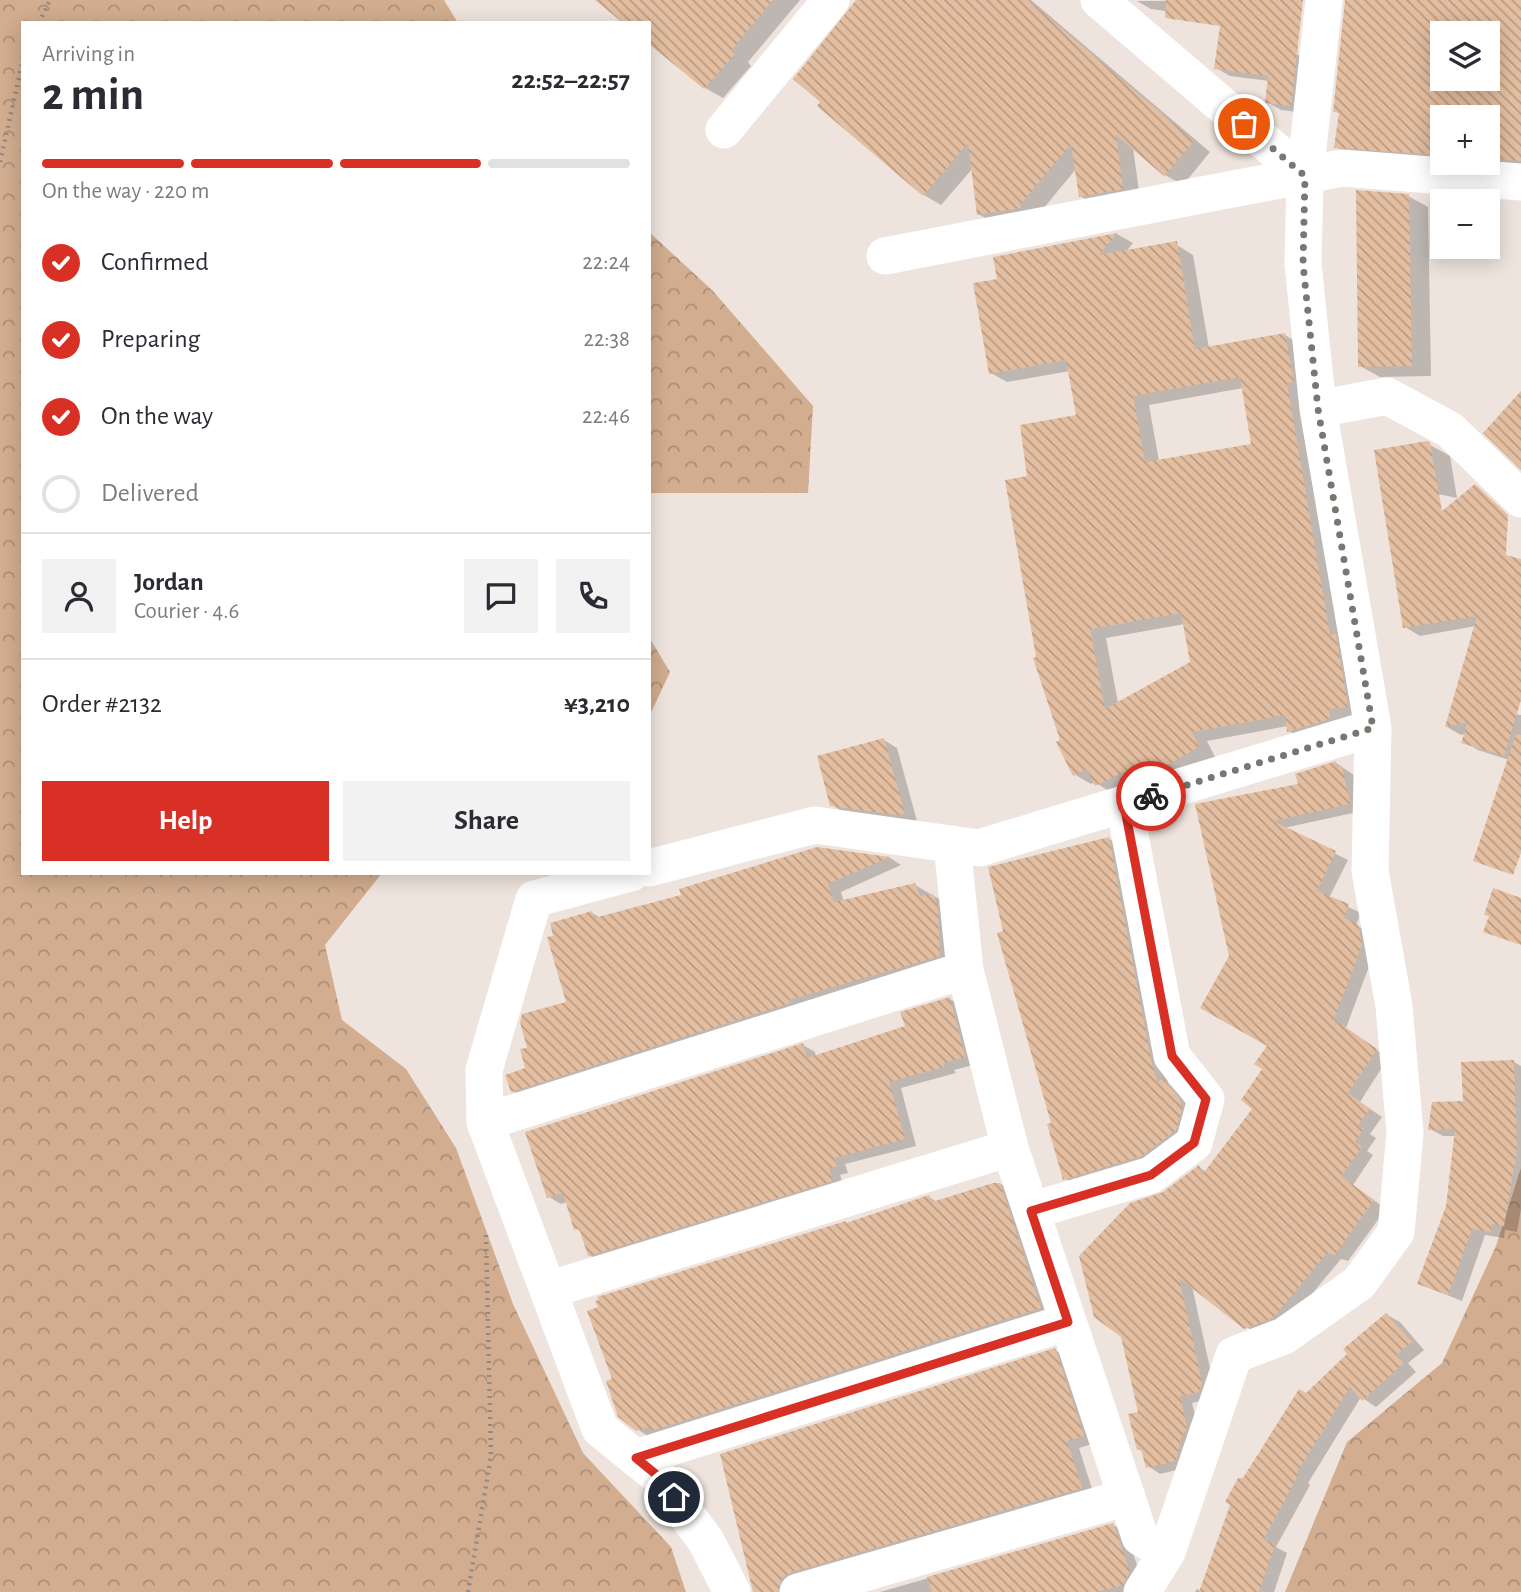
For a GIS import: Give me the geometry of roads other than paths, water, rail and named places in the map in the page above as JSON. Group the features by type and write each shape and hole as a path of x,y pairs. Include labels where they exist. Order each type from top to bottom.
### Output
{"street":[{"path":"724,130 831,0"},
{"path":"1142,1592 1167,1552 1234,1355 1284,1336 1359,1283 1396,1232 1405,1133 1394,1006 1370,871 1373,728 1318,409 1303,264 1305,176 1324,0"},
{"path":"1101,1 1305,176"},
{"path":"885,256 1342,168 1521,182"},
{"path":"1318,409 1387,396 1450,430 1521,499"},
{"path":"651,867 815,825 979,848 1373,728"},
{"path":"1031,1211 1151,1175 1194,1143 1206,1099 1172,1056 1124,804"},
{"path":"953,844 965,970 1010,1148 1140,1537 1167,1552"},
{"path":"624,875 534,899 484,1070 485,1122 600,1429 658,1476 706,1541 732,1592"},
{"path":"485,1122 965,970"},
{"path":"548,1290 1010,1148"},
{"path":"636,1458 1068,1322"},
{"path":"798,1592 1126,1497"}]}
